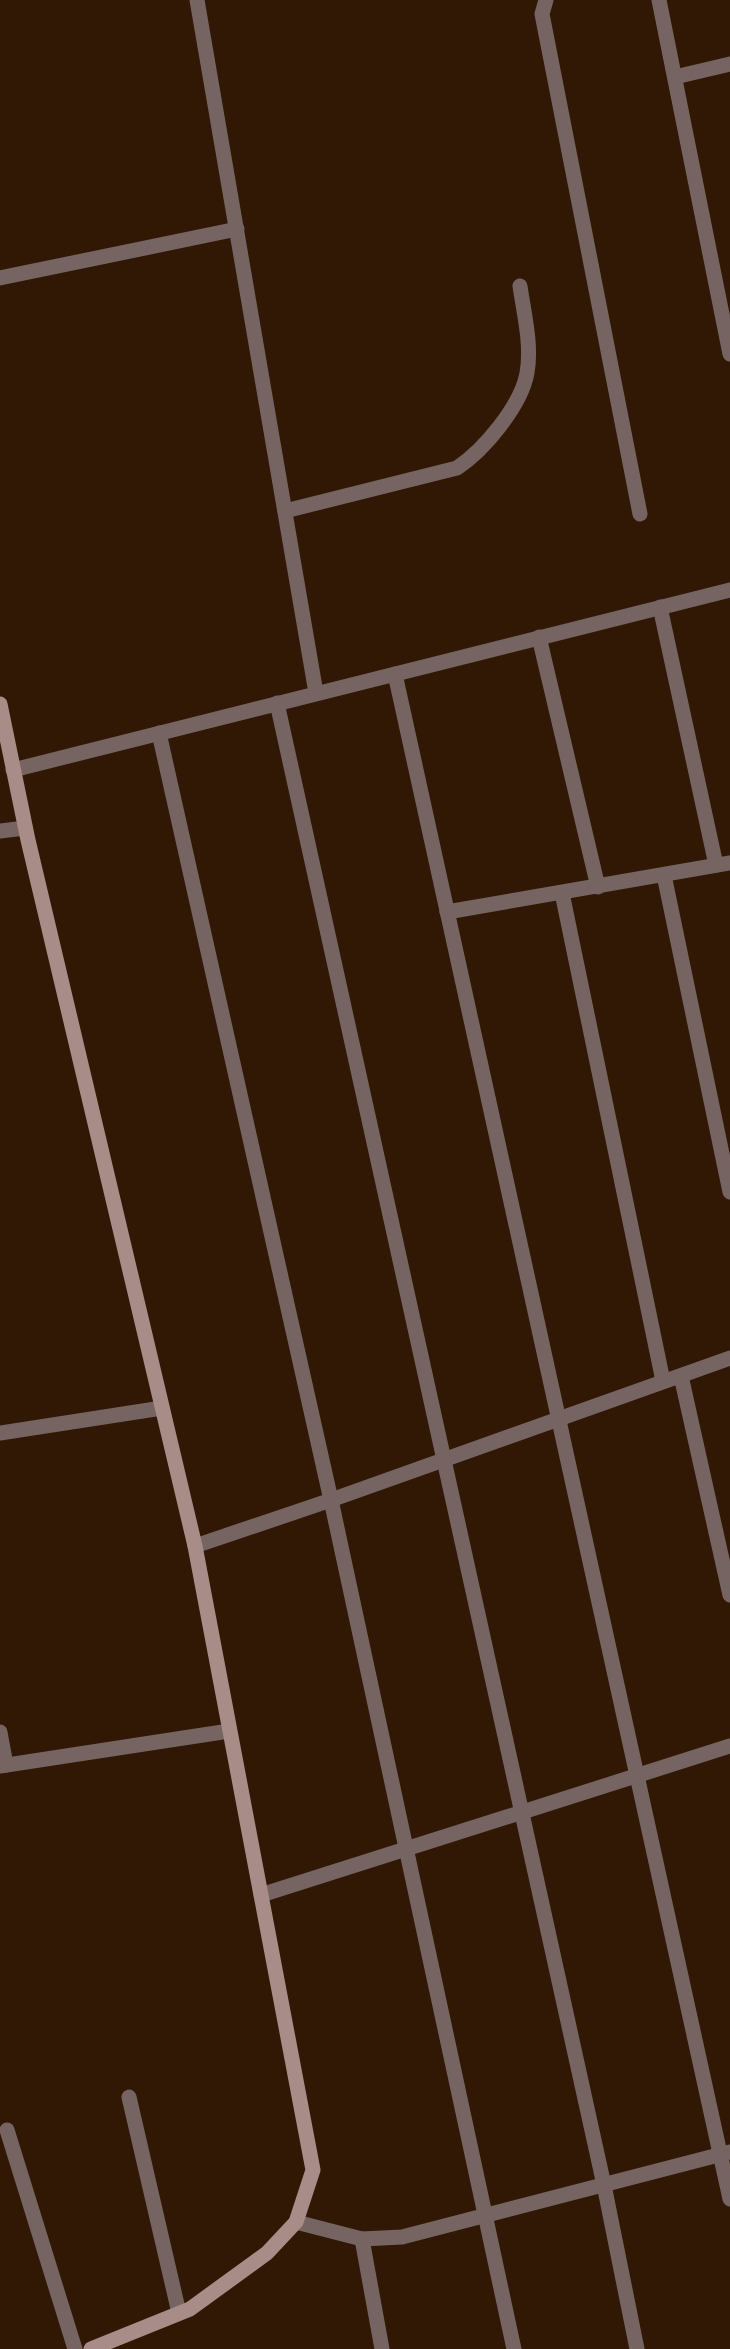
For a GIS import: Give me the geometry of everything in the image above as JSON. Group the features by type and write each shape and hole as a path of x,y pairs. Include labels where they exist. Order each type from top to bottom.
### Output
{"street":[{"path":"197,0 316,693"},
{"path":"546,0 542,14 640,514"},
{"path":"659,0 730,354"},
{"path":"675,78 730,64"},
{"path":"0,278 237,229"},
{"path":"285,511 456,468 474,457 495,433 521,393 527,374 528,353 520,286"},
{"path":"13,770 730,590"},
{"path":"447,912 562,894 723,864 660,607"},
{"path":"539,637 598,887"},
{"path":"395,674 637,1775 725,2153 730,2199"},
{"path":"277,703 604,2185 637,2349"},
{"path":"0,704 25,828 195,1546 313,2170 296,2222 267,2253 190,2308 91,2349"},
{"path":"159,733 331,1500 514,2349"},
{"path":"0,831 25,828"},
{"path":"664,875 730,1192"},
{"path":"562,894 663,1382"},
{"path":"195,1546 730,1358"},
{"path":"681,1376 730,1595"},
{"path":"0,1433 162,1408"},
{"path":"0,1732 3,1766 229,1731"},
{"path":"261,1895 730,1746"},
{"path":"129,2097 178,2313"},
{"path":"7,2130 75,2349"},
{"path":"296,2222 362,2239 402,2237 725,2153"},
{"path":"362,2239 382,2349"}]}
